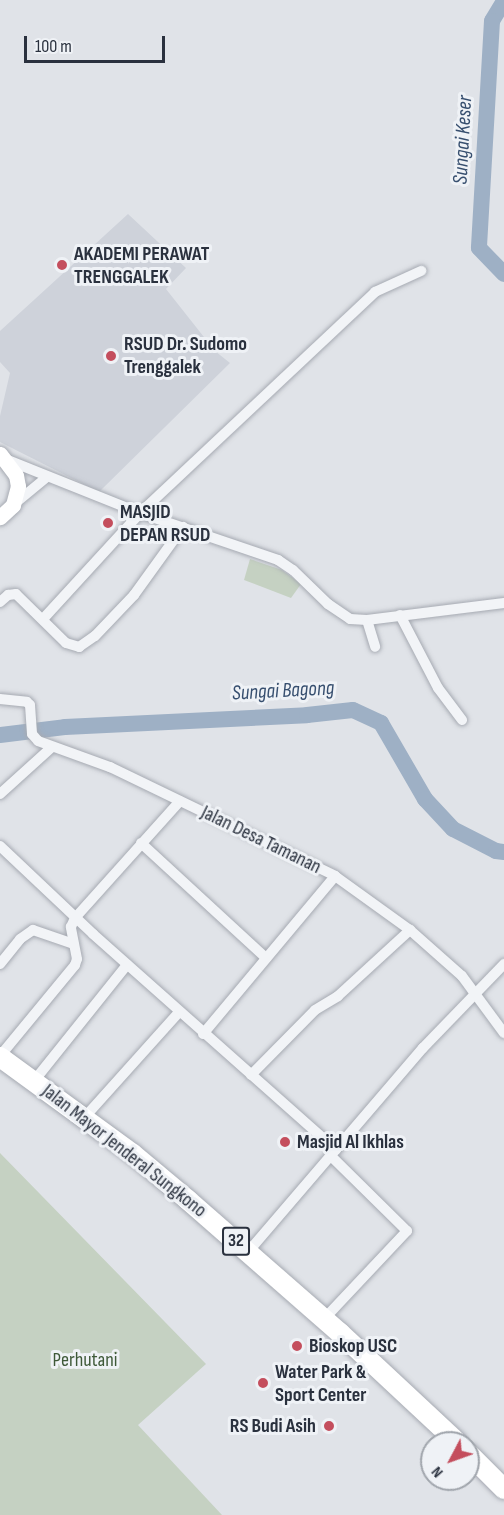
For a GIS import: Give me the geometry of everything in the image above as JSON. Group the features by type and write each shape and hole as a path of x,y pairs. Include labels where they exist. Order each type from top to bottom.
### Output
{"highway":[{"name":"Jalan Mayor Jenderal Sungkono","path":"0,1056 133,1154 324,1319 445,1431"},
{"path":"480,1465 504,1490"}],"street":[{"path":"43,619 140,513 375,292 396,280 421,271"},
{"path":"2,456 47,477 140,513 278,560 293,570 340,614 350,619 367,620 504,603"},
{"path":"2,456 16,475 18,486 13,505"},
{"path":"0,517 47,477"},
{"path":"0,602 11,594 16,594 70,646 85,645 134,595 183,527"},
{"path":"400,615 438,688 462,720"},
{"path":"367,620 375,647"},
{"name":"Jalan Desa Tamanan","path":"0,699 19,699 30,705 32,734 38,741 110,767 253,834 335,876 410,930 462,976 504,1034"},
{"path":"0,794 52,747"},
{"path":"0,1056 75,965 77,958 71,927 75,918 180,801"},
{"path":"141,843 266,958"},
{"path":"0,846 75,918 251,1075 334,1153 407,1231 324,1319"},
{"path":"203,1034 335,876"},
{"path":"0,964 20,939 33,930 74,944"},
{"path":"251,1075 315,1010 338,996 410,930"},
{"path":"248,1252 423,1048 504,964"},
{"path":"34,1081 127,965"},
{"path":"84,1118 179,1012"}],"shaded area":[{"name":"RSUD Dr. Sudomo Trenggalek","path":"128,214 186,268 166,289 215,351 230,363 99,492 0,442 0,416 10,373 0,362 0,331"}],"green space":[{"path":"250,559 282,570 301,584 291,598 244,580"},
{"name":"Perhutani","path":"0,1153 206,1364 138,1425 222,1515 0,1515"}],"waterway":[{"name":"Sungai Keser","path":"504,1 492,21 479,248 504,274"},
{"name":"Sungai Bagong","path":"0,735 65,727 307,715 353,710 381,723 425,799 453,829 496,851 504,852"}],"place":[{"name":"AKADEMI PERAWAT TRENGGALEK","path":"62,265"},
{"name":"RSUD Dr. Sudomo Trenggalek","path":"111,356"},
{"name":"MASJID DEPAN RSUD","path":"108,523"},
{"name":"Masjid Al Ikhlas","path":"285,1142"},
{"name":"Bioskop USC","path":"297,1346"},
{"name":"Water Park & Sport Center","path":"263,1383"},
{"name":"RS Budi Asih","path":"329,1426"}]}
